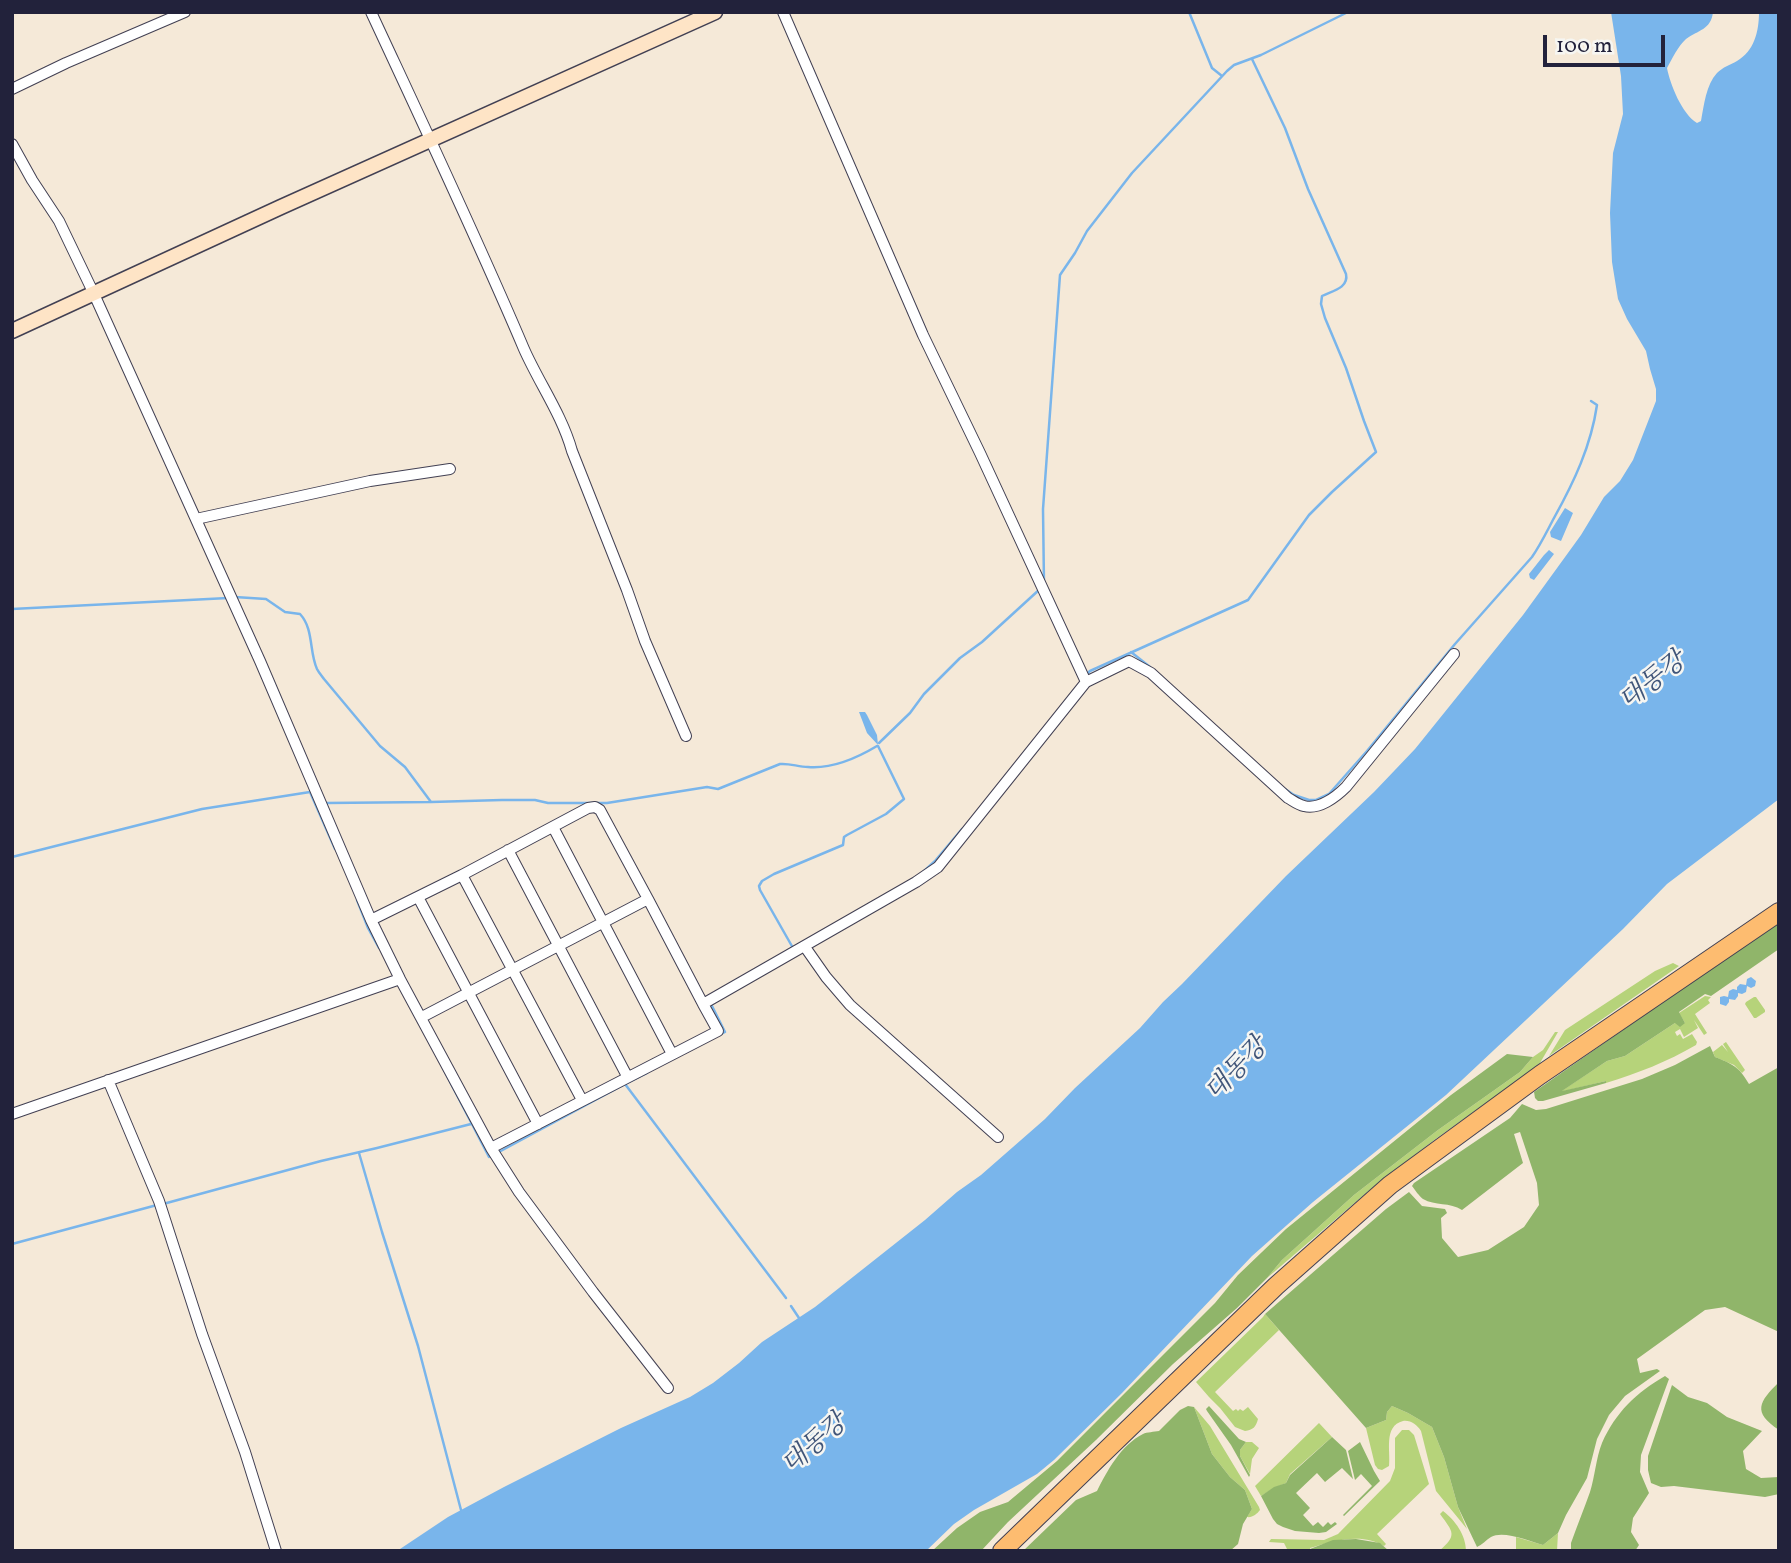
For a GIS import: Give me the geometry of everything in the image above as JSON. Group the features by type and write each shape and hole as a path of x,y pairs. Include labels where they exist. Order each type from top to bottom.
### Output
{"highway":[{"path":"1002,1551 1308,1256 1390,1185 1540,1075 1779,912"}],"street":[{"path":"372,12 531,364 568,435 645,641 686,736"},
{"path":"12,331 715,12"},
{"path":"783,12 923,335 1086,682"},
{"path":"12,89 180,13"},
{"path":"12,144 59,221 94,294 260,661 371,920 400,979 491,1149 519,1192 668,1388"},
{"path":"196,519 370,481 450,470"},
{"path":"704,1004 938,867 1086,682 1129,661 1151,673 1287,798 1305,807 1322,804 1346,787 1454,654"},
{"path":"371,920 588,808 595,807 600,810 704,1004 718,1031 491,1149"},
{"path":"552,827 672,1054"},
{"path":"508,850 627,1076"},
{"path":"462,875 582,1100"},
{"path":"418,897 538,1124"},
{"path":"422,1017 648,899"},
{"path":"805,947 826,977 850,1004 998,1137"},
{"path":"12,1114 400,979"},
{"path":"108,1080 159,1201 276,1551"}],"green space":[{"path":"1779,921 1779,949 1711,996 1705,994 1679,1012 1685,1023 1680,1027 1675,1023 1625,1056 1607,1061 1562,1091 1606,1083 1543,1101 1535,1098 1534,1092"},
{"path":"1673,963 1679,966 1549,1056 1565,1030 1655,971"},
{"path":"1705,996 1711,997 1708,1000 1710,1003 1695,1014 1707,1033 1704,1035 1694,1020 1698,1028 1684,1037 1680,1029 1675,1032 1683,1039 1692,1034 1696,1045 1663,1062 1606,1083 1560,1092 1607,1061 1625,1056 1675,1023 1685,1023 1679,1013"},
{"path":"1754,997 1765,1010 1756,1018 1745,1004"},
{"path":"1555,1032 1558,1032 1535,1068 1379,1182 1267,1278 1282,1260 1354,1195 1438,1130 1520,1072 1543,1050"},
{"path":"1726,1042 1745,1070 1742,1073 1734,1065 1715,1057 1713,1052 1722,1045 1728,1052 1723,1044"},
{"path":"1710,1046 1715,1057 1735,1067 1749,1084 1779,1067 1779,1332 1725,1307 1705,1310 1637,1359 1640,1373 1657,1369 1660,1371 1625,1396 1609,1415 1597,1439 1587,1478 1558,1533 1543,1545 1517,1537 1496,1535 1477,1547 1458,1507 1444,1457 1432,1427 1392,1406 1387,1412 1386,1420 1366,1428 1265,1314 1409,1192 1422,1206 1445,1209 1447,1213 1441,1218 1442,1238 1458,1257 1488,1250 1524,1227 1539,1205 1537,1183 1520,1132 1514,1134 1523,1163 1462,1210 1423,1199 1412,1186 1414,1183 1510,1118 1522,1104 1536,1110 1546,1109 1642,1079"},
{"path":"1507,1054 1533,1057 1520,1072 1438,1130 1354,1195 1282,1260 1237,1308 1173,1364 981,1551 932,1551 980,1512 1008,1502 1057,1461 1286,1229 1451,1095"},
{"path":"1265,1314 1279,1330 1215,1392 1233,1411 1243,1411 1248,1407 1258,1419 1254,1428 1245,1431 1235,1427 1196,1382"},
{"path":"1665,1376 1669,1379 1641,1455 1640,1472 1649,1493 1633,1518 1631,1532 1639,1545 1635,1551 1571,1551 1571,1543 1590,1492 1600,1449 1608,1432 1628,1404"},
{"path":"1779,1382 1779,1430 1765,1418 1761,1407 1767,1395"},
{"path":"1672,1385 1688,1397 1707,1403 1727,1417 1762,1431 1743,1451 1746,1469 1761,1478 1779,1477 1779,1494 1765,1497 1674,1486 1661,1487 1651,1483 1648,1456"},
{"path":"1188,1406 1194,1407 1212,1454 1230,1477 1245,1490 1252,1509 1243,1524 1238,1544 1230,1551 1023,1551 1076,1500 1097,1491 1110,1467 1128,1445 1143,1434 1159,1431 1180,1410"},
{"path":"1209,1406 1239,1439 1246,1442 1240,1450 1240,1456 1249,1477 1207,1411"},
{"path":"1392,1406 1432,1427 1467,1529 1436,1491 1421,1431 1414,1423 1403,1421 1393,1428 1389,1440 1389,1466 1382,1470 1375,1465 1366,1428 1386,1420 1387,1412"},
{"path":"1194,1407 1210,1426 1259,1507 1260,1510 1251,1517 1247,1517 1252,1509 1245,1490 1230,1477 1212,1454"},
{"path":"1319,1423 1332,1437 1290,1474 1286,1483 1261,1496 1255,1486"},
{"path":"1402,1430 1409,1430 1414,1435 1429,1484 1377,1534 1386,1544 1384,1546 1366,1539 1347,1539 1310,1548 1310,1551 1288,1551 1284,1543 1269,1542 1271,1539 1324,1540 1338,1534 1390,1481 1395,1468 1395,1438"},
{"path":"1332,1437 1346,1450 1353,1479 1342,1468 1325,1482 1317,1473 1296,1493 1310,1508 1303,1515 1313,1526 1318,1522 1323,1527 1328,1522 1331,1525 1335,1522 1337,1524 1326,1532 1319,1533 1295,1531 1277,1524 1261,1496 1286,1483 1290,1475"},
{"path":"1246,1442 1252,1442 1259,1448 1252,1459 1250,1474 1240,1456 1240,1450"},
{"path":"1360,1442 1380,1481 1344,1516 1372,1486 1361,1474 1355,1480 1348,1451"},
{"path":"1443,1511 1459,1528 1466,1551 1439,1551 1449,1541 1452,1533 1440,1514"},
{"path":"1558,1533 1557,1551 1516,1551 1516,1537 1543,1545"},
{"path":"1356,1539 1380,1543 1389,1551 1310,1551 1333,1540"}],"water":[{"name":"대동강","path":"1611,12 1713,12 1710,23 1683,42 1667,68 1682,106 1697,123 1701,121 1713,78 1748,52 1757,34 1759,12 1779,12 1779,799 1667,884 1623,929 1446,1095 1313,1202 1252,1256 1122,1393 1054,1460 1037,1474 954,1524 926,1551 397,1551 448,1517 504,1487 621,1428 690,1397 713,1383 762,1342 815,1307 981,1175 1045,1119 1140,1028 1286,876 1374,792 1415,749 1523,615 1581,535 1604,497 1620,481 1633,460 1656,401 1656,389 1646,351 1618,299 1612,262 1610,213 1613,153 1623,114 1621,76"},
{"path":"1565,508 1573,513 1561,541 1551,537 1550,532"},
{"path":"1549,550 1554,554 1534,580 1530,578 1529,574"},
{"path":"859,712 865,712 867,715 877,735 878,745 867,733"},
{"path":"1751,977 1756,981 1755,986 1747,986 1746,992 1738,993 1735,1000 1729,999 1726,1006 1720,1004 1720,997 1728,997 1729,991 1737,990 1740,984 1746,985 1747,979"}],"waterway":[{"path":"1189,12 1212,68 1222,76"},
{"path":"1044,584 1043,509 1060,275 1087,231 1132,173 1227,71 1234,65 1261,55 1348,12"},
{"path":"1087,674 1248,600 1309,515 1376,452 1321,304 1322,296 1345,283 1346,274 1308,189 1285,128 1252,59"},
{"path":"1285,789 1309,800 1329,794 1532,557 1581,463 1591,435 1597,405 1591,401"},
{"path":"879,743 960,658 982,642 1040,589"},
{"path":"235,597 266,599 285,612 300,614 307,627 319,672 380,746 405,767 431,802 535,800 548,803 607,803 707,787 718,789 780,764 804,767 835,764 877,746"},
{"path":"12,609 228,598"},
{"path":"1131,652 1150,667"},
{"path":"793,948 759,886 774,874 843,845 844,837 886,814 904,799 878,746"},
{"path":"12,857 202,809 310,792 335,849"},
{"path":"326,803 431,802"},
{"path":"922,873 962,829"},
{"path":"357,900 379,948"},
{"path":"711,1004 725,1032 721,1034"},
{"path":"443,1068 489,1157 491,1156"},
{"path":"625,1084 647,1073"},
{"path":"497,1153 625,1084 786,1298"},
{"path":"163,1204 471,1124"},
{"path":"359,1153 418,1346 461,1510"},
{"path":"12,1244 157,1205"},
{"path":"791,1306 799,1318"}]}
